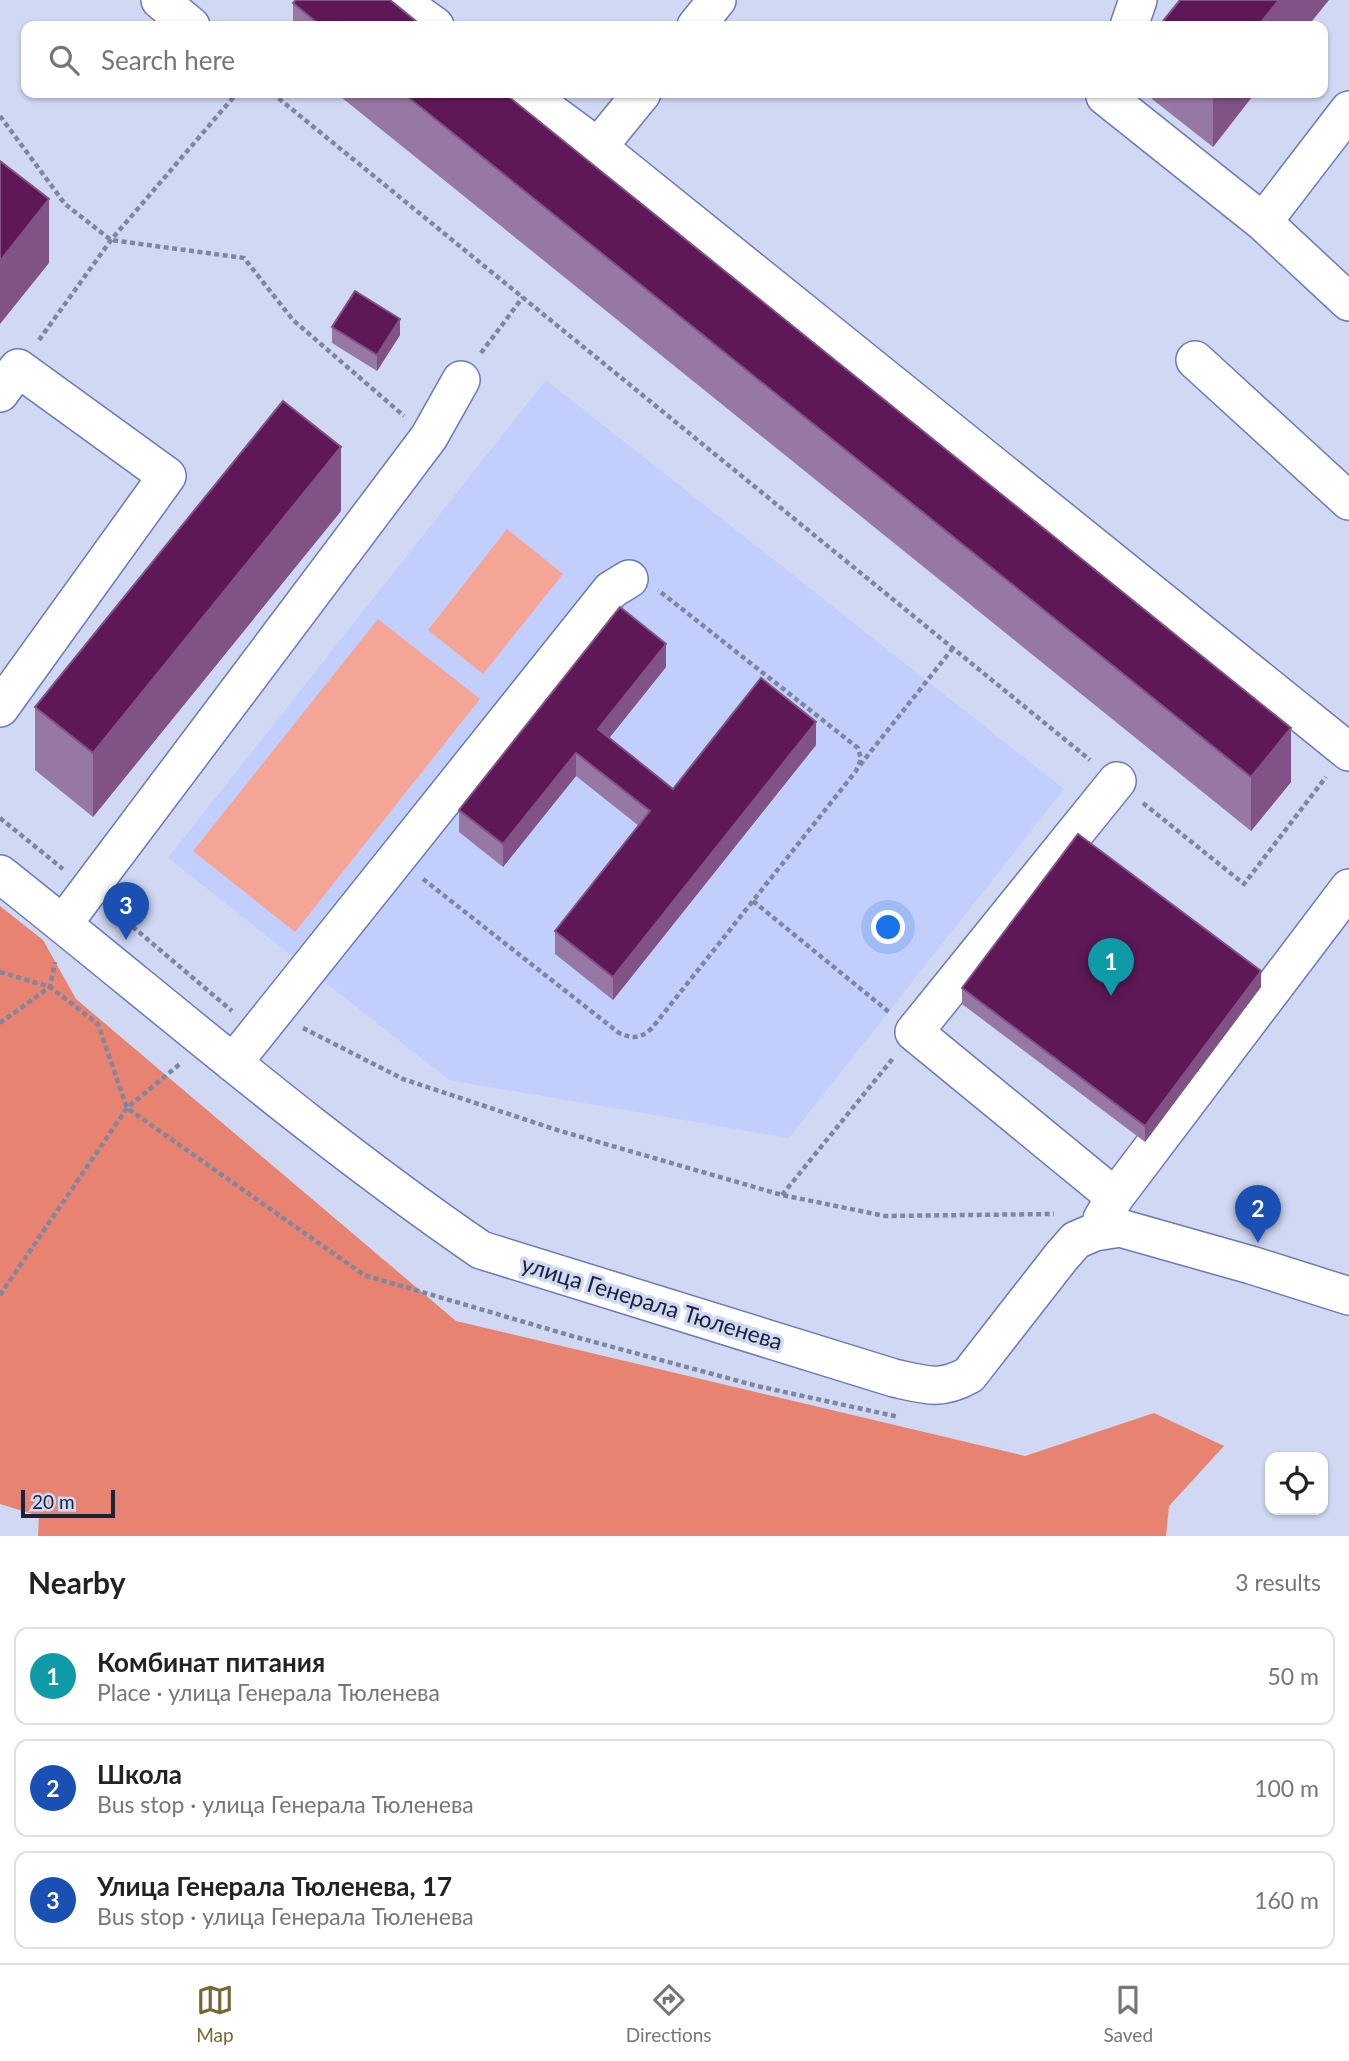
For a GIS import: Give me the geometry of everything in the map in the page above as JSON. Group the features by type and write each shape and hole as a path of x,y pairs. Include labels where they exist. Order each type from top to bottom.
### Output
{"street":[{"path":"160,0 185,21"},
{"path":"400,0 428,21"},
{"path":"700,21 717,0"},
{"path":"1131,21 1138,0"},
{"path":"532,98 598,147 1348,750"},
{"path":"598,147 638,98"},
{"path":"1108,98 1263,222 1349,302"},
{"path":"1263,222 1349,110"},
{"path":"1195,360 1349,501"},
{"path":"63,924 429,437 461,380"},
{"path":"0,708 167,476 9,381"},
{"path":"220,1052 273,1013 611,590 629,579"},
{"path":"1117,781 914,1032 1120,1228 1349,1296"},
{"name":"улица Генерала Тюленева","path":"0,874 220,1052 435,1219 481,1250 894,1378 923,1385 953,1384 969,1374 1061,1257 1106,1212"},
{"path":"1106,1212 1349,888"}],"path":[{"path":"9,381 111,240 233,98"},
{"path":"277,98 1244,884 1348,750"},
{"path":"0,116 65,204 111,240 244,258 293,320 429,437"},
{"path":"461,380 523,297"},
{"path":"629,579 646,580 858,748 861,759 856,771"},
{"path":"398,859 619,1033 632,1038 643,1036 954,648"},
{"path":"0,818 90,890 238,1016 220,1052 127,1108 0,1295"},
{"path":"753,901 914,1032 782,1195"},
{"path":"0,1023 50,987 63,924"},
{"path":"273,1013 403,1079 557,1130 782,1195 885,1216 1106,1212"}],"shaded area":[{"path":"546,380 1064,789 789,1138 449,1080 168,858"},
{"path":"507,529 563,574 483,674 428,630"},
{"path":"378,619 480,699 295,932 193,851"},
{"path":"0,906 43,940 76,999 456,1321 1025,1456 1154,1413 1224,1446 1169,1506 1166,1536 38,1536 39,1516 0,1504"}],"building":[{"path":"296,0 390,0 416,21 315,21 293,3"},
{"path":"1180,0 1279,0 1262,21 1163,21"},
{"path":"409,98 510,98 1291,728 1251,777"},
{"path":"0,161 49,199 0,261"},
{"path":"355,291 400,319 377,355 332,327"},
{"path":"283,401 341,447 93,753 35,707"},
{"path":"620,607 666,644 598,729 673,789 761,678 816,722 613,977 555,931 650,811 576,753 503,844 459,810"},
{"path":"1078,834 1261,971 1145,1126 962,988"}],"place":[{"name":"Улица Генерала Тюленева, 17","path":"126,940"},
{"name":"Комбинат питания","path":"1111,996"},
{"name":"Школа","path":"1258,1243"}]}
